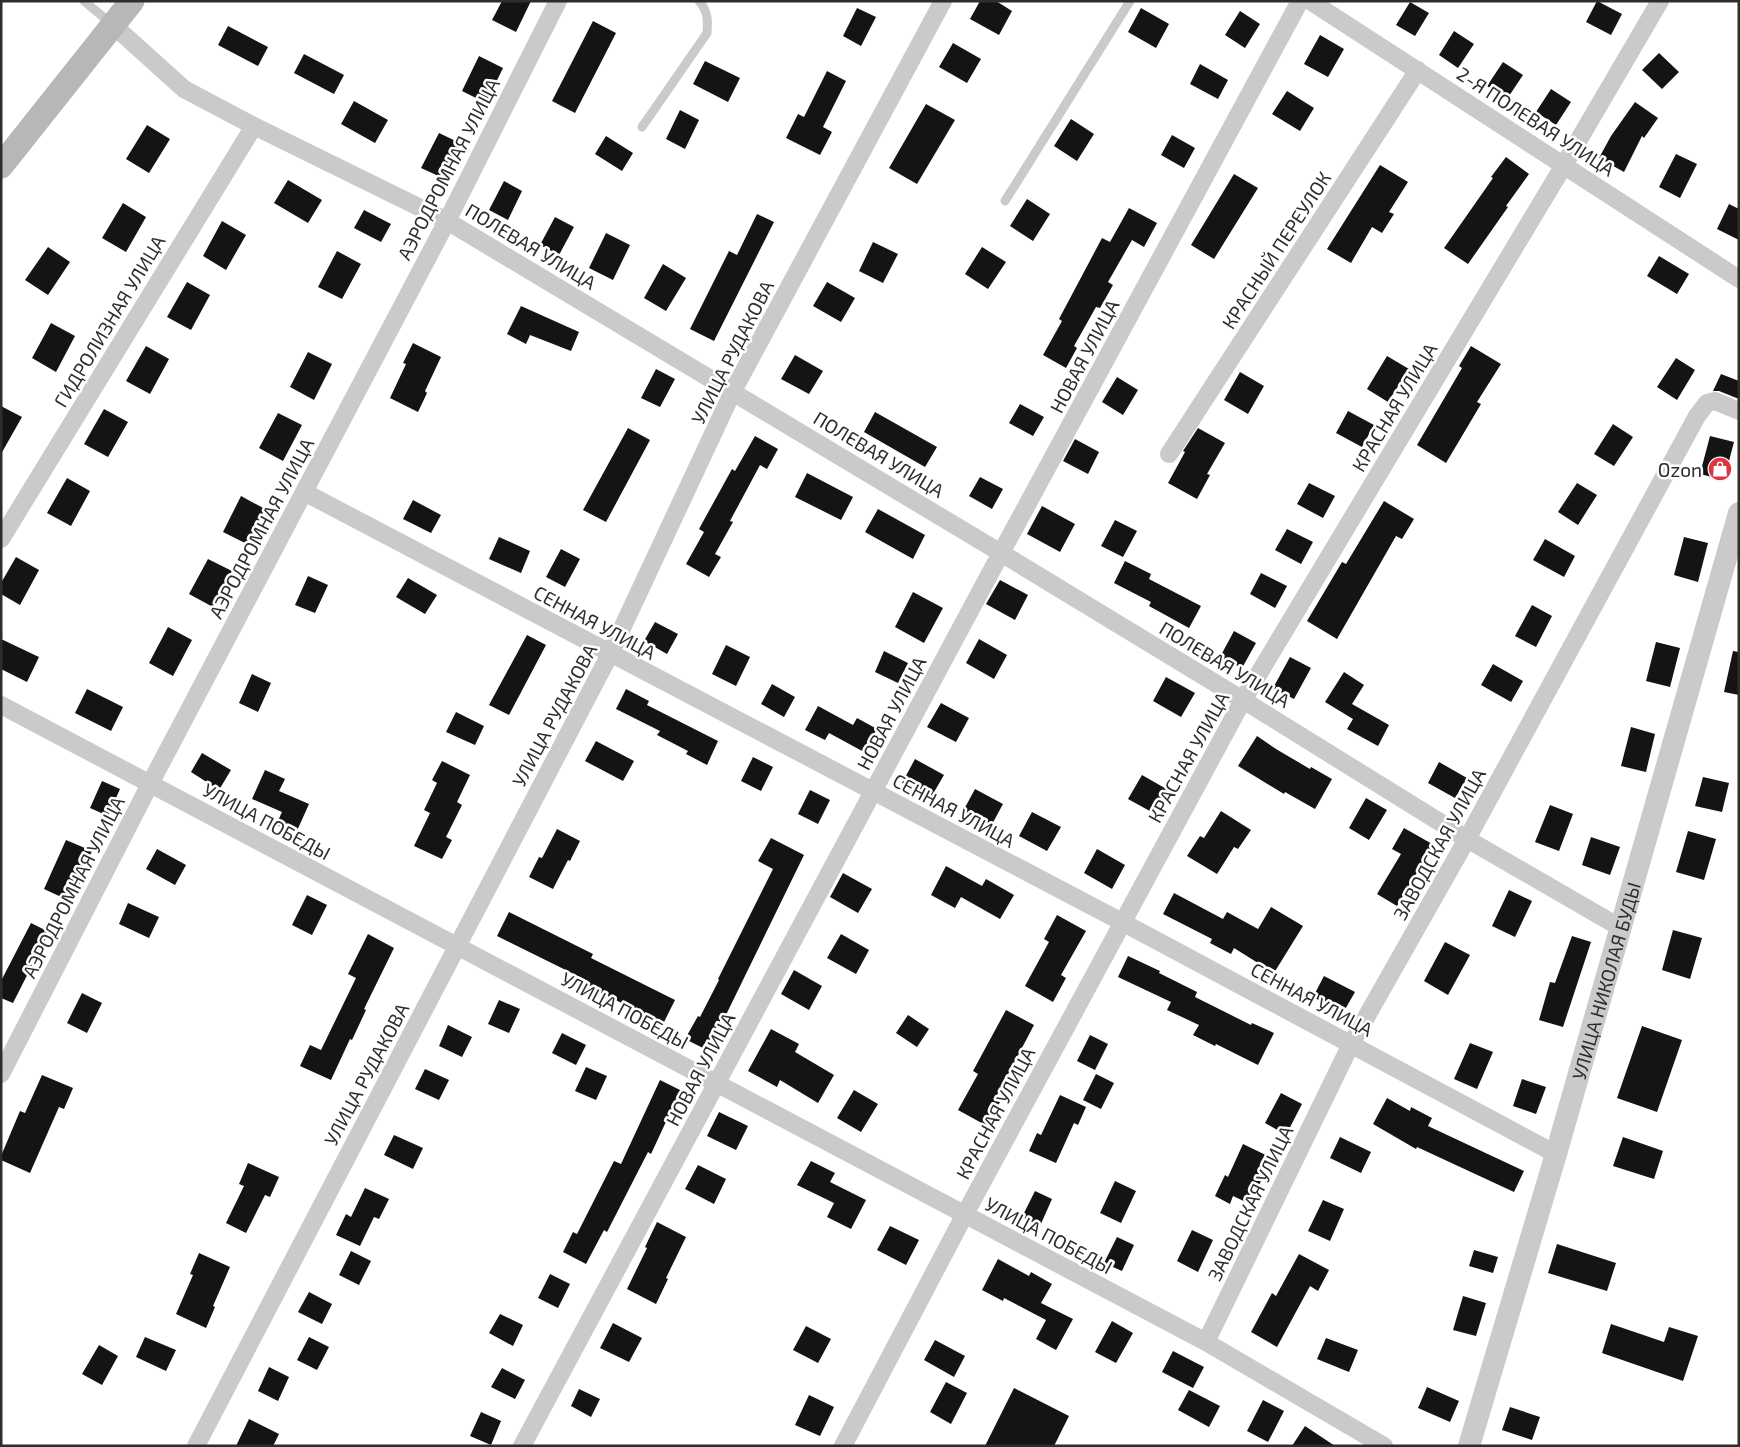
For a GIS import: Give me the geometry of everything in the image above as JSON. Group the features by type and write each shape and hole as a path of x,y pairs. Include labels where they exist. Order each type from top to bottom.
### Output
{"main road":[{"path":"1,166 132,1"}],"street":[{"name":"АЭРОДРОМНАЯ УЛИЦА","path":"1,1074 150,784 447,221 558,1"},
{"name":"УЛИЦА РУДАКОВА","path":"196,1446 610,654 733,391 943,1"},
{"name":"НОВАЯ УЛИЦА","path":"522,1446 1001,553 1300,1"},
{"name":"2-Я ПОЛЕВАЯ УЛИЦА","path":"1310,1 1739,278"},
{"name":"КРАСНАЯ УЛИЦА","path":"843,1446 964,1214 1243,700 1564,165 1660,1"},
{"name":"ПОЛЕВАЯ УЛИЦА","path":"113,25 184,89 254,126 447,221 1001,553 1467,839 1622,928"},
{"name":"КРАСНЫЙ ПЕРЕУЛОК","path":"1169,454 1418,70"},
{"name":"ГИДРОЛИЗНАЯ УЛИЦА","path":"1,539 254,126"},
{"name":"ЗАВОДСКАЯ УЛИЦА","path":"1206,1342 1351,1044 1467,839 1702,408 1707,403 1714,401 1739,411"},
{"name":"СЕННАЯ УЛИЦА","path":"304,492 1122,922 1556,1154"},
{"name":"УЛИЦА НИКОЛАЯ БУДЫ","path":"1469,1446 1622,928 1739,513"},
{"name":"УЛИЦА ПОБЕДЫ","path":"1,704 1206,1342 1384,1446"}],"lane":[{"path":"84,1 113,25"},
{"path":"642,128 706,33 708,19 699,1"},
{"path":"1005,201 1130,1"}],"building":[{"path":"502,1 531,1 516,32 492,20"},
{"path":"980,1 996,1 1012,11 999,35 970,19"},
{"path":"1597,1 1622,14 1611,35 1586,22"},
{"path":"1410,2 1429,13 1415,36 1396,25"},
{"path":"857,8 876,17 861,46 843,36"},
{"path":"1141,8 1169,24 1156,48 1128,32"},
{"path":"1240,11 1260,24 1245,48 1225,35"},
{"path":"593,21 616,33 575,113 552,101"},
{"path":"228,26 268,47 258,66 218,45"},
{"path":"1454,31 1474,44 1458,68 1439,55"},
{"path":"1320,35 1344,49 1328,77 1304,64"},
{"path":"953,43 981,59 967,83 939,67"},
{"path":"1659,53 1679,72 1662,89 1642,70"},
{"path":"304,54 344,75 334,94 294,73"},
{"path":"479,56 503,68 486,103 462,91"},
{"path":"705,61 740,78 728,102 693,84"},
{"path":"1503,62 1523,75 1507,99 1487,86"},
{"path":"1200,64 1228,80 1218,99 1190,84"},
{"path":"827,71 846,81 823,127 832,132 820,155 786,138 798,114 804,117"},
{"path":"1551,89 1571,102 1556,125 1536,112"},
{"path":"1287,91 1314,108 1300,131 1272,114"},
{"path":"354,101 388,120 375,143 341,124"},
{"path":"1635,102 1658,118 1644,138 1642,136 1624,172 1599,158 1611,136"},
{"path":"926,104 955,120 917,184 889,168"},
{"path":"680,110 699,120 685,149 666,139"},
{"path":"1071,119 1094,134 1077,161 1054,146"},
{"path":"147,125 170,139 149,173 126,159"},
{"path":"439,133 462,144 445,179 421,168"},
{"path":"1172,135 1195,148 1184,168 1161,155"},
{"path":"606,136 633,153 622,171 595,154"},
{"path":"1676,154 1697,164 1680,198 1659,187"},
{"path":"1506,157 1529,174 1468,264 1444,248"},
{"path":"1380,165 1408,182 1389,212 1394,214 1382,233 1372,227 1351,263 1327,249"},
{"path":"1234,174 1258,188 1214,259 1191,245"},
{"path":"288,180 322,200 308,223 274,203"},
{"path":"504,181 522,191 508,220 489,210"},
{"path":"1027,199 1050,214 1033,241 1010,226"},
{"path":"123,203 146,217 126,252 102,238"},
{"path":"1729,204 1739,209 1739,240 1717,229"},
{"path":"1129,208 1157,223 1144,247 1132,240 1108,282 1113,285 1100,308 1096,307 1074,346 1077,348 1066,368 1043,355 1062,321 1059,319 1102,238 1110,242"},
{"path":"364,210 391,224 381,242 354,228"},
{"path":"757,214 774,222 714,341 690,329 729,251 737,255"},
{"path":"555,217 574,227 559,255 540,245"},
{"path":"222,221 246,235 226,270 203,256"},
{"path":"606,233 630,245 613,280 589,268"},
{"path":"873,242 898,254 883,283 859,271"},
{"path":"48,247 70,262 48,295 25,280"},
{"path":"982,247 1006,262 988,289 965,274"},
{"path":"337,251 361,264 342,299 318,287"},
{"path":"1659,256 1689,274 1677,294 1647,276"},
{"path":"663,264 686,278 666,311 644,298"},
{"path":"187,282 210,295 191,330 167,317"},
{"path":"827,282 855,298 841,322 813,306"},
{"path":"521,306 579,332 571,351 530,335 526,344 507,334"},
{"path":"51,323 75,336 56,372 32,358"},
{"path":"413,343 441,357 425,391 427,393 418,412 390,398 406,364 403,363"},
{"path":"146,346 169,359 150,394 126,381"},
{"path":"1471,346 1501,364 1477,402 1481,404 1446,463 1417,445 1462,368 1459,366"},
{"path":"308,352 332,364 314,400 290,387"},
{"path":"795,355 823,371 809,394 781,379"},
{"path":"1387,356 1409,369 1388,402 1367,389"},
{"path":"1676,358 1695,370 1677,400 1657,387"},
{"path":"656,369 675,379 660,407 641,398"},
{"path":"1240,372 1264,386 1248,414 1224,400"},
{"path":"1721,374 1739,381 1739,399 1719,391 1713,391"},
{"path":"1117,377 1138,390 1123,415 1102,402"},
{"path":"1020,404 1044,417 1033,436 1009,423"},
{"path":"1,406 22,417 1,454"},
{"path":"104,409 128,422 108,457 84,444"},
{"path":"1348,411 1374,425 1362,447 1336,433"},
{"path":"875,412 937,447 925,467 864,432"},
{"path":"278,413 302,425 283,461 259,448"},
{"path":"1613,424 1633,437 1614,466 1594,454"},
{"path":"628,428 650,440 606,522 583,510"},
{"path":"1198,428 1225,443 1207,474 1210,475 1197,499 1168,483 1185,452 1183,451"},
{"path":"755,436 778,449 767,469 760,465 730,521 733,522 715,554 721,557 709,577 686,564 704,532 699,529 732,469 735,471"},
{"path":"1710,436 1734,442 1724,480 1700,474"},
{"path":"1075,439 1099,452 1088,474 1063,461"},
{"path":"807,473 853,497 841,520 795,497"},
{"path":"980,477 1003,489 992,509 969,496"},
{"path":"67,478 90,491 71,526 47,513"},
{"path":"1309,483 1335,496 1323,518 1297,504"},
{"path":"1577,483 1597,495 1578,525 1558,512"},
{"path":"241,496 265,509 247,544 223,532"},
{"path":"413,500 441,515 431,533 403,519"},
{"path":"1384,501 1414,519 1402,539 1396,536 1337,639 1307,621 1342,562 1346,564"},
{"path":"1042,506 1075,524 1060,552 1027,534"},
{"path":"878,509 925,535 913,559 865,532"},
{"path":"1115,520 1137,531 1123,557 1101,546"},
{"path":"1287,529 1313,542 1301,564 1275,550"},
{"path":"499,537 530,551 521,573 489,559"},
{"path":"1684,537 1708,543 1698,582 1674,575"},
{"path":"1545,539 1575,556 1564,577 1533,560"},
{"path":"561,549 580,559 565,587 546,577"},
{"path":"16,557 39,570 20,605 1,594 1,583"},
{"path":"208,559 232,571 213,607 189,594"},
{"path":"1125,561 1151,574 1149,579 1201,606 1189,628 1149,606 1151,602 1114,583"},
{"path":"1261,573 1287,586 1275,608 1250,594"},
{"path":"308,576 328,585 315,613 295,605"},
{"path":"408,578 437,595 425,614 396,597"},
{"path":"1000,580 1028,595 1015,620 986,604"},
{"path":"913,592 943,608 924,643 895,627"},
{"path":"1532,605 1552,616 1536,647 1515,636"},
{"path":"655,622 678,634 667,654 644,641"},
{"path":"168,627 192,640 173,676 149,663"},
{"path":"1234,631 1256,643 1242,668 1220,657"},
{"path":"527,635 546,645 509,715 489,705"},
{"path":"1,639 39,657 27,682 1,669"},
{"path":"979,639 1007,655 994,679 966,663"},
{"path":"1656,642 1680,648 1670,687 1646,681"},
{"path":"726,645 750,657 736,686 712,674"},
{"path":"884,651 908,663 898,683 875,672"},
{"path":"1733,651 1739,652 1739,695 1724,692"},
{"path":"1290,657 1311,668 1294,699 1273,688"},
{"path":"1493,664 1523,681 1511,702 1481,685"},
{"path":"1344,672 1364,685 1352,704 1389,725 1378,746 1347,729 1353,719 1325,702"},
{"path":"252,674 271,683 258,712 239,703"},
{"path":"1166,677 1195,693 1181,717 1153,701"},
{"path":"772,684 795,697 784,717 761,704"},
{"path":"87,689 123,707 111,731 75,713"},
{"path":"626,689 649,701 647,705 718,741 707,765 686,754 688,751 657,735 660,731 616,709"},
{"path":"941,703 969,718 956,742 927,727"},
{"path":"818,706 853,725 857,718 877,729 864,752 829,733 825,740 805,730"},
{"path":"456,712 484,726 475,745 446,732"},
{"path":"1631,727 1655,734 1646,772 1621,766"},
{"path":"1257,736 1310,769 1311,767 1332,779 1315,809 1285,792 1284,794 1238,766"},
{"path":"596,741 634,761 623,781 585,761"},
{"path":"202,753 231,770 219,790 191,772"},
{"path":"753,757 773,767 761,791 741,781"},
{"path":"915,759 944,775 930,799 902,783"},
{"path":"442,761 470,775 457,802 462,805 446,837 452,840 442,859 414,846 430,813 424,810 437,783 432,780"},
{"path":"1439,762 1467,778 1455,798 1428,783"},
{"path":"265,770 285,779 279,791 309,804 296,833 276,825 282,812 252,799"},
{"path":"1142,775 1170,791 1157,815 1128,799"},
{"path":"1703,777 1729,783 1722,812 1695,806"},
{"path":"102,781 120,789 108,816 90,808"},
{"path":"975,789 1003,804 990,828 962,813"},
{"path":"810,790 830,800 818,824 798,814"},
{"path":"1366,798 1387,810 1369,840 1349,828"},
{"path":"1550,805 1573,814 1559,851 1535,842"},
{"path":"1221,811 1251,830 1238,849 1234,847 1217,874 1187,856 1200,836 1204,838"},
{"path":"1032,812 1061,827 1047,851 1019,836"},
{"path":"1404,828 1434,845 1397,906 1377,894 1401,854 1392,849"},
{"path":"557,829 580,841 553,889 529,877 539,857 542,858"},
{"path":"1688,831 1716,839 1704,880 1676,872"},
{"path":"1591,837 1620,847 1610,875 1582,865"},
{"path":"771,838 804,855 723,1021 721,1019 705,1049 685,1039 698,1016 700,1017 773,869 758,861"},
{"path":"66,840 92,851 78,882 80,883 72,902 44,889"},
{"path":"157,849 186,865 175,885 146,869"},
{"path":"1097,849 1125,865 1112,889 1084,873"},
{"path":"946,866 982,886 986,879 1014,895 1000,919 961,897 955,908 931,895"},
{"path":"843,873 872,889 858,913 830,897"},
{"path":"1509,890 1532,901 1515,937 1492,926"},
{"path":"1174,893 1223,919 1227,912 1258,929 1271,907 1303,926 1274,973 1234,948 1231,954 1210,943 1212,939 1163,914"},
{"path":"307,895 327,905 312,935 292,925"},
{"path":"128,903 159,917 149,938 119,924"},
{"path":"509,912 593,954 591,958 675,1000 663,1024 586,985 588,981 497,936"},
{"path":"1057,915 1086,931 1061,975 1066,978 1053,1002 1025,986 1049,942 1044,939"},
{"path":"31,923 49,932 13,1003 1,998 1,981"},
{"path":"1673,930 1702,938 1690,979 1662,970"},
{"path":"368,934 394,948 364,1009 366,1010 352,1040 350,1039 331,1080 300,1066 310,1045 321,1050 356,978 348,974"},
{"path":"841,934 869,950 856,974 827,958"},
{"path":"1572,936 1591,942 1563,1027 1539,1020 1550,982 1555,983"},
{"path":"1445,942 1470,955 1448,995 1424,981"},
{"path":"1128,956 1160,971 1159,973 1197,992 1195,997 1251,1025 1252,1023 1274,1033 1258,1065 1193,1035 1199,1025 1167,1010 1171,1002 1118,977"},
{"path":"794,970 822,986 809,1010 781,994"},
{"path":"1324,976 1355,992 1343,1013 1313,997"},
{"path":"82,993 102,1003 87,1033 67,1023"},
{"path":"499,1000 520,1009 509,1033 488,1024"},
{"path":"1006,1010 1034,1025 995,1099 1000,1102 987,1126 958,1110 978,1074 973,1071"},
{"path":"908,1015 929,1029 917,1047 896,1033"},
{"path":"448,1025 472,1037 462,1057 439,1046"},
{"path":"1642,1026 1682,1040 1657,1112 1617,1098"},
{"path":"771,1029 799,1044 795,1052 834,1075 818,1103 780,1080 777,1087 748,1071"},
{"path":"562,1033 586,1045 576,1065 552,1053"},
{"path":"1090,1035 1108,1044 1095,1070 1077,1061"},
{"path":"1470,1043 1493,1052 1477,1089 1454,1079"},
{"path":"586,1067 607,1076 596,1100 575,1091"},
{"path":"425,1069 449,1080 439,1100 415,1089"},
{"path":"1096,1074 1114,1083 1101,1109 1083,1100"},
{"path":"42,1075 73,1088 64,1109 59,1107 30,1173 1,1160 1,1156 20,1111 25,1113"},
{"path":"1522,1079 1546,1087 1536,1114 1513,1106"},
{"path":"660,1080 684,1092 673,1112 671,1111 651,1154 648,1152 607,1232 604,1230 586,1264 563,1252 573,1232 577,1234 614,1161 621,1164"},
{"path":"854,1090 878,1104 861,1132 837,1118"},
{"path":"1281,1093 1302,1104 1286,1135 1265,1123"},
{"path":"1060,1095 1086,1107 1078,1125 1074,1123 1056,1163 1029,1151 1037,1133 1041,1135"},
{"path":"1387,1098 1410,1111 1411,1107 1432,1118 1428,1126 1524,1171 1514,1192 1417,1147 1416,1149 1373,1124"},
{"path":"719,1112 748,1126 736,1150 707,1136"},
{"path":"394,1135 423,1148 413,1169 384,1155"},
{"path":"1340,1137 1371,1152 1361,1173 1330,1158"},
{"path":"1623,1137 1663,1151 1654,1179 1613,1166"},
{"path":"1243,1144 1274,1159 1250,1204 1233,1196 1230,1204 1215,1196 1225,1175 1228,1177"},
{"path":"811,1161 835,1173 830,1182 866,1200 851,1229 827,1217 834,1203 797,1185"},
{"path":"248,1163 279,1177 270,1197 265,1195 246,1233 226,1223 244,1186 239,1184"},
{"path":"698,1165 726,1179 714,1204 685,1189"},
{"path":"1115,1181 1136,1191 1121,1223 1100,1213"},
{"path":"365,1188 389,1199 379,1219 374,1217 360,1246 336,1235 346,1214 351,1217"},
{"path":"1035,1191 1052,1199 1040,1226 1022,1217"},
{"path":"1323,1200 1344,1209 1330,1241 1308,1231"},
{"path":"657,1222 686,1237 656,1304 627,1289"},
{"path":"890,1226 919,1240 906,1265 877,1250"},
{"path":"1192,1230 1213,1240 1198,1272 1177,1261"},
{"path":"1117,1237 1134,1245 1122,1271 1104,1263"},
{"path":"1557,1244 1616,1263 1607,1291 1548,1273"},
{"path":"1474,1250 1498,1257 1493,1273 1469,1266"},
{"path":"351,1251 371,1261 359,1285 339,1275"},
{"path":"199,1253 230,1267 213,1306 215,1307 206,1328 176,1314 193,1275 190,1274"},
{"path":"1299,1254 1329,1270 1318,1291 1310,1286 1277,1347 1251,1332 1272,1293 1276,1296"},
{"path":"998,1259 1029,1276 1031,1272 1052,1284 1041,1303 1073,1319 1056,1350 1036,1339 1046,1320 1004,1298 1003,1301 982,1290"},
{"path":"550,1274 570,1284 558,1308 538,1298"},
{"path":"309,1292 332,1304 322,1324 298,1312"},
{"path":"1463,1296 1486,1303 1476,1336 1453,1330"},
{"path":"500,1314 523,1325 513,1346 489,1333"},
{"path":"1112,1321 1133,1333 1116,1363 1095,1352"},
{"path":"613,1323 642,1338 629,1362 600,1348"},
{"path":"1611,1324 1664,1342 1669,1327 1698,1336 1683,1381 1602,1353"},
{"path":"806,1326 831,1339 818,1363 793,1350"},
{"path":"145,1337 176,1350 166,1371 136,1357"},
{"path":"309,1337 329,1347 317,1370 297,1360"},
{"path":"1326,1338 1358,1350 1349,1372 1317,1359"},
{"path":"935,1340 965,1356 954,1377 924,1360"},
{"path":"99,1345 118,1356 102,1385 82,1374"},
{"path":"1173,1351 1204,1367 1193,1388 1162,1372"},
{"path":"269,1367 289,1377 278,1401 258,1391"},
{"path":"502,1368 525,1380 515,1399 491,1387"},
{"path":"946,1382 967,1393 951,1424 930,1412"},
{"path":"1427,1387 1459,1401 1450,1422 1418,1408"},
{"path":"1014,1388 1069,1416 1054,1446 985,1446"},
{"path":"579,1389 600,1399 591,1417 571,1406"},
{"path":"1189,1390 1220,1406 1209,1427 1178,1410"},
{"path":"809,1395 834,1407 820,1436 795,1425"},
{"path":"1263,1400 1284,1411 1268,1442 1247,1431"},
{"path":"1510,1407 1540,1417 1532,1440 1502,1430"},
{"path":"481,1412 501,1421 491,1445 470,1436"},
{"path":"249,1419 279,1434 273,1446 236,1446"},
{"path":"1305,1426 1335,1446 1292,1446"}],"place":[{"name":"Ozon","path":"1720,469"}]}
